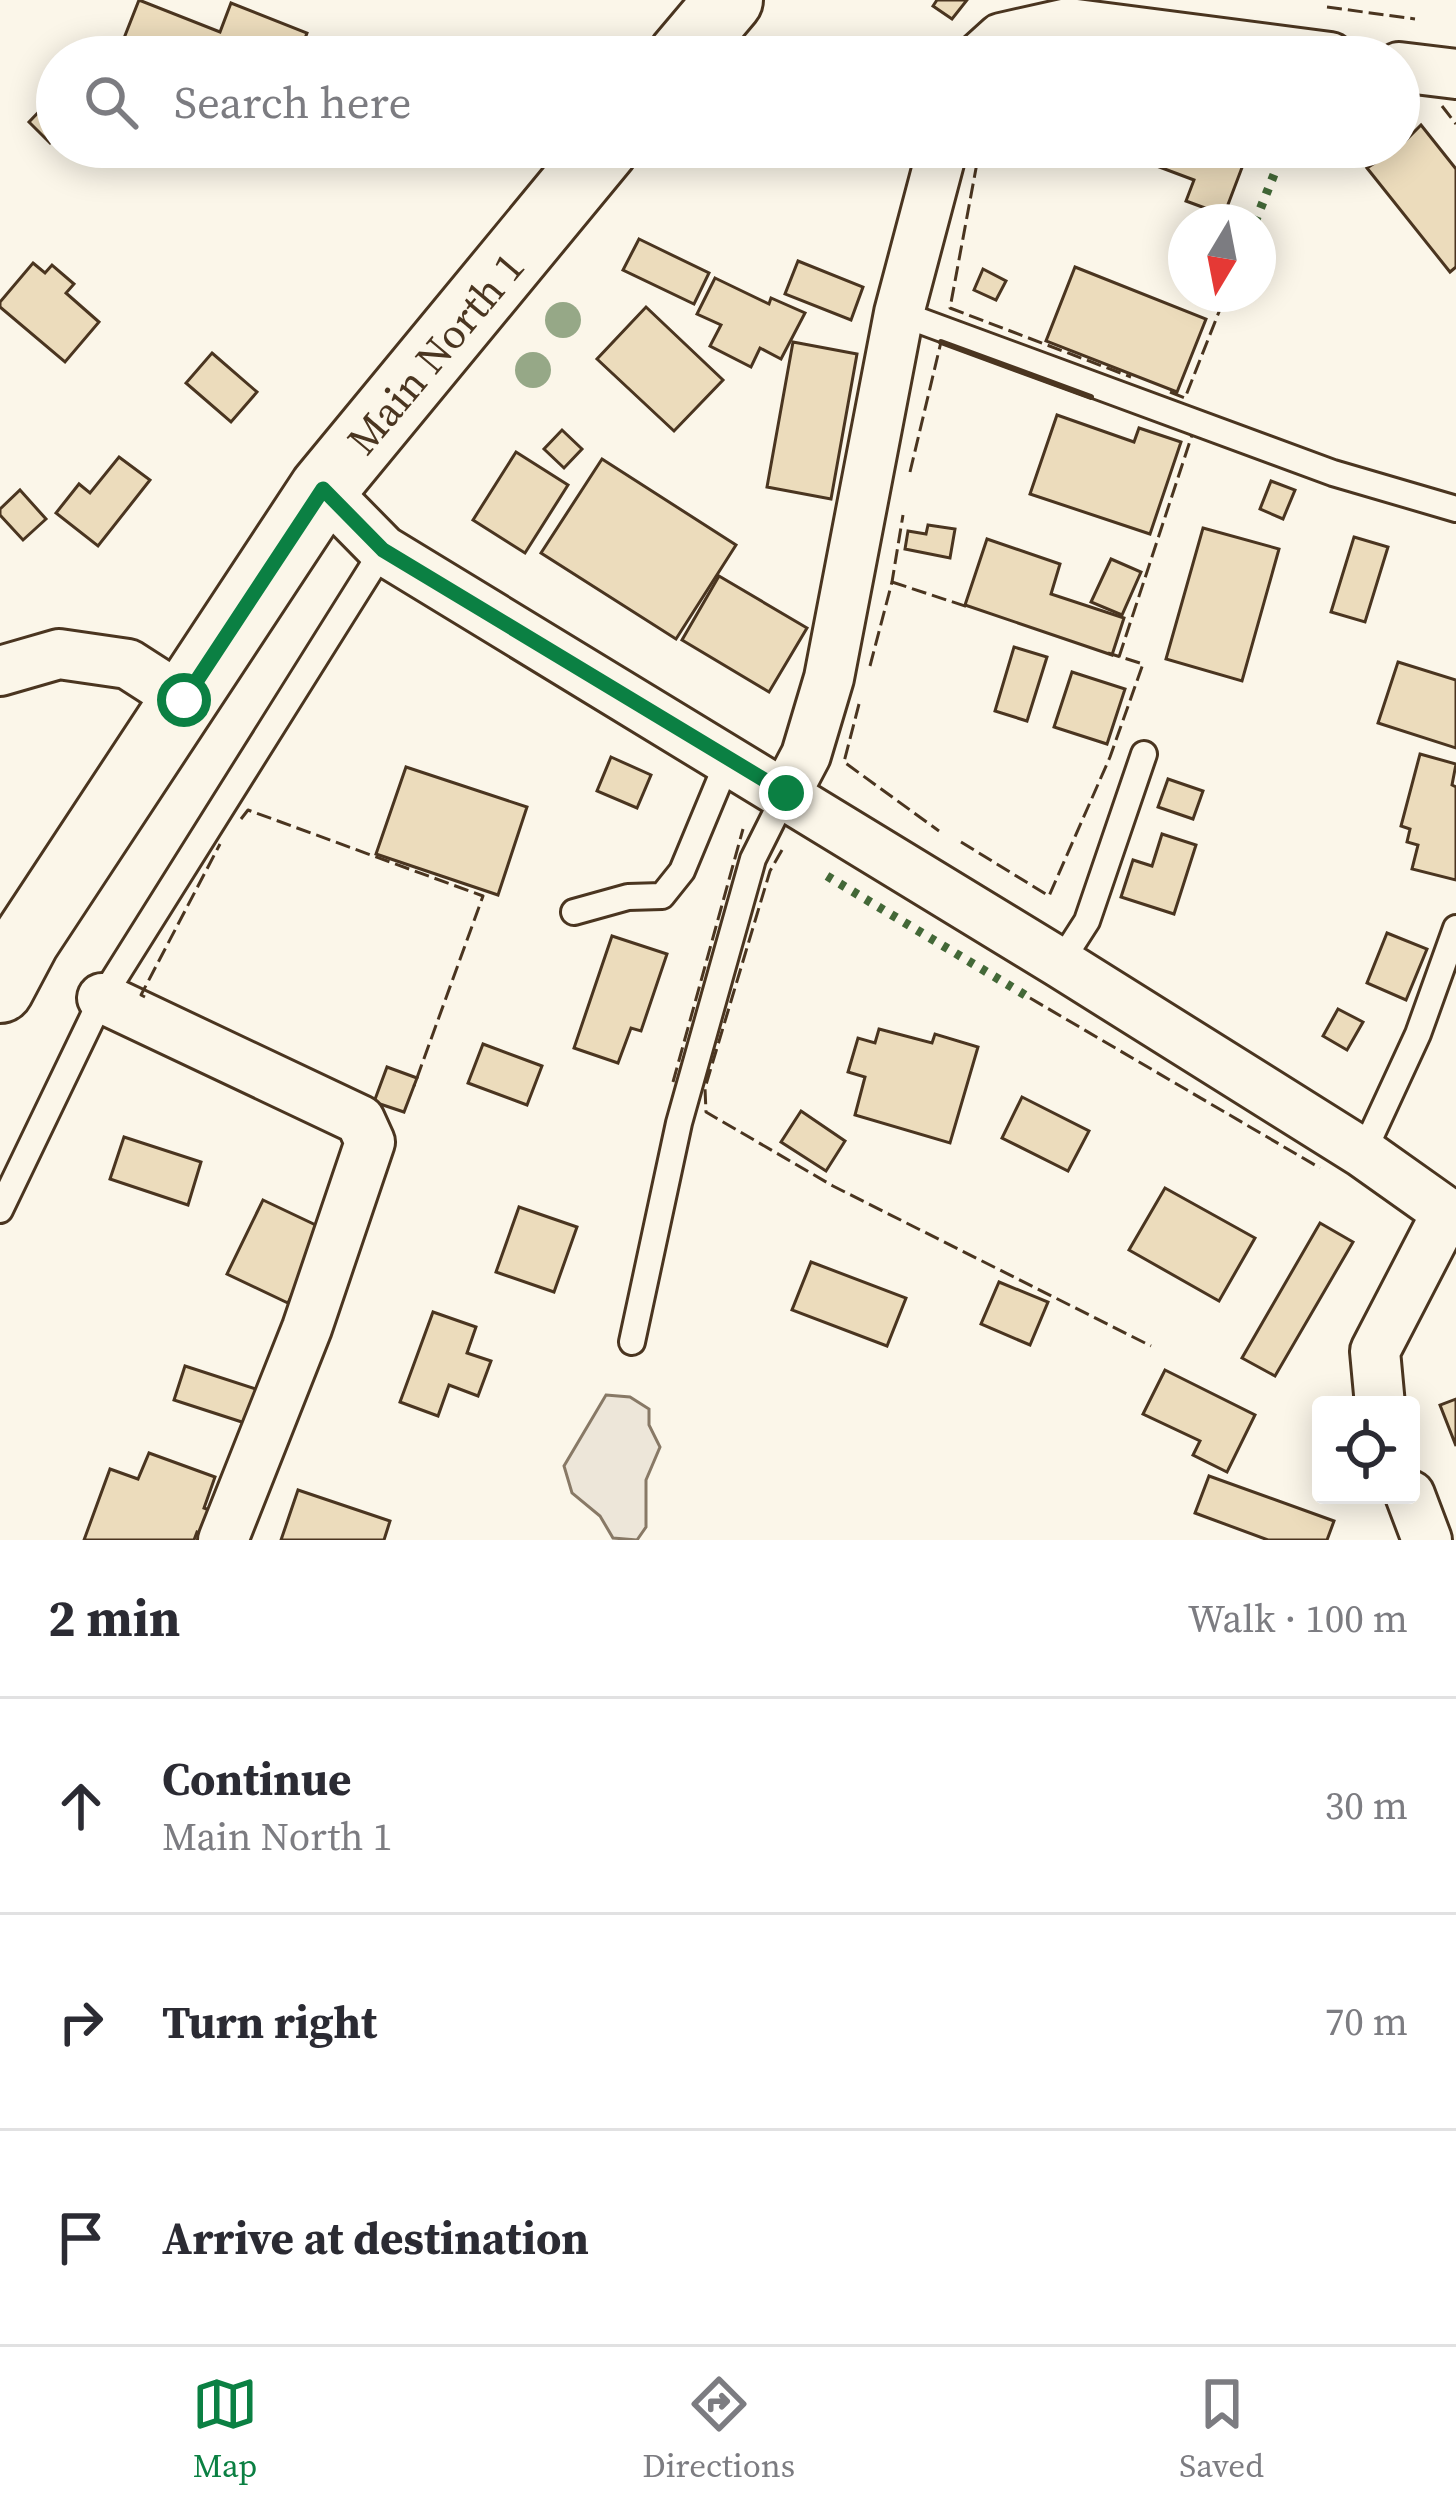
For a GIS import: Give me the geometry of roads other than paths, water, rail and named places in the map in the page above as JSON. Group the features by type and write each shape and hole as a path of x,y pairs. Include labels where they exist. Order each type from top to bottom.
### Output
{"main road":[{"path":"699,36 729,0"},
{"name":"Main North 1","path":"9,952 323,489 588,168"}],"street":[{"path":"1010,36 1068,23 1168,36"},
{"path":"1420,70 1456,74"},
{"path":"786,793 806,755 829,678 899,313 937,168"},
{"path":"323,489 383,550 1060,963 1363,1153 1451,1215 1375,1351 1379,1396"},
{"path":"0,671 59,654 128,664 184,700"},
{"path":"102,998 360,1120 370,1142 307,1328 223,1540"},
{"path":"1413,1504 1427,1540"}],"lane":[{"path":"899,313 1333,473 1456,509"},
{"path":"0,1210 102,998 383,550"},
{"path":"1060,963 1087,920 1144,754"},
{"path":"574,912 628,897 662,896 682,871 729,758"},
{"path":"632,1342 680,1123 753,859 786,793"},
{"path":"1363,1153 1418,1034 1456,928"}]}
